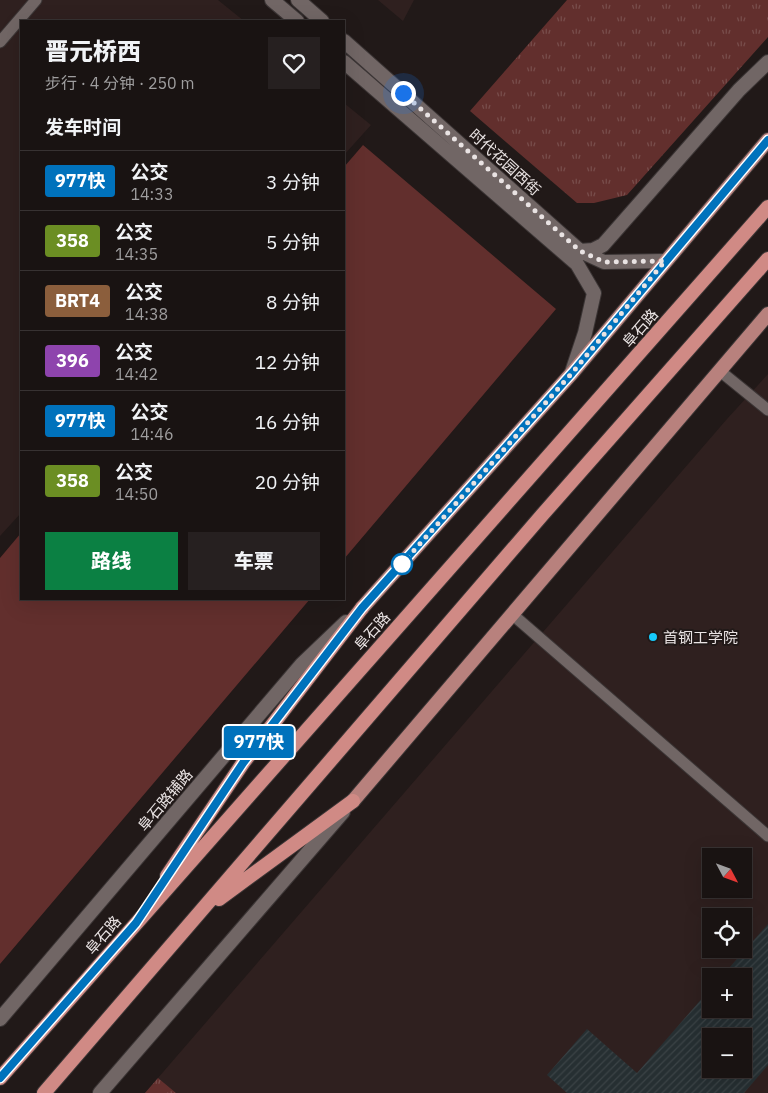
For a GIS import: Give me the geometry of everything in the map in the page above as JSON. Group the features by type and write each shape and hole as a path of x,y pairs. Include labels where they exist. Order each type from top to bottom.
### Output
{"highway":[{"name":"阜石路","path":"0,1078 768,207"},
{"path":"44,1093 543,514 768,259"},
{"path":"136,923 243,763 362,608"},
{"path":"200,912 352,801"}],"main road":[{"name":"阜石路","path":"362,608 572,373 768,140"},
{"path":"352,801 768,314"}],"street":[{"path":"272,0 296,20"},
{"path":"298,0 321,20"},
{"name":"时代花园西街","path":"345,42 580,251 604,262 665,261"},
{"path":"580,251 593,250 603,245 733,97 768,62"},
{"name":"时代花园西街","path":"345,63 577,264 594,293 585,334 572,373"},
{"name":"阜石路辅路","path":"1,1017 302,664 362,608"},
{"path":"100,1093 352,801"}],"lane":[{"path":"0,42 36,0"},
{"path":"720,371 768,410"},
{"path":"512,614 768,836"}],"shaded area":[{"path":"0,0 218,0 243,20 20,20 20,514 0,536"},
{"path":"378,0 414,0 403,21"},
{"path":"345,104 371,125 345,154"},
{"name":"首钢工学院","path":"768,374 768,1093 145,1093 727,419"}],"green space":[{"path":"567,0 768,0 768,37 627,195 594,203 577,203 470,111"},
{"path":"363,145 556,309 345,558 345,166"},
{"path":"20,534 20,600 309,600 0,964 0,558"},
{"path":"158,1078 176,1093 145,1093"}],"building":[{"path":"768,924 768,1065 744,1093 567,1093 547,1075 587,1029 637,1073 702,998 702,1018 752,1018 752,968 729,968 738,958 752,958 752,942"}],"bus line":[{"name":"977快","path":"0,1078 136,923 243,763 362,608 572,373 768,140"}],"place":[{"name":"首钢工学院","path":"653,637"}],"route":[{"path":"402,564 572,373 665,261 604,262 580,251 403,93"}]}
